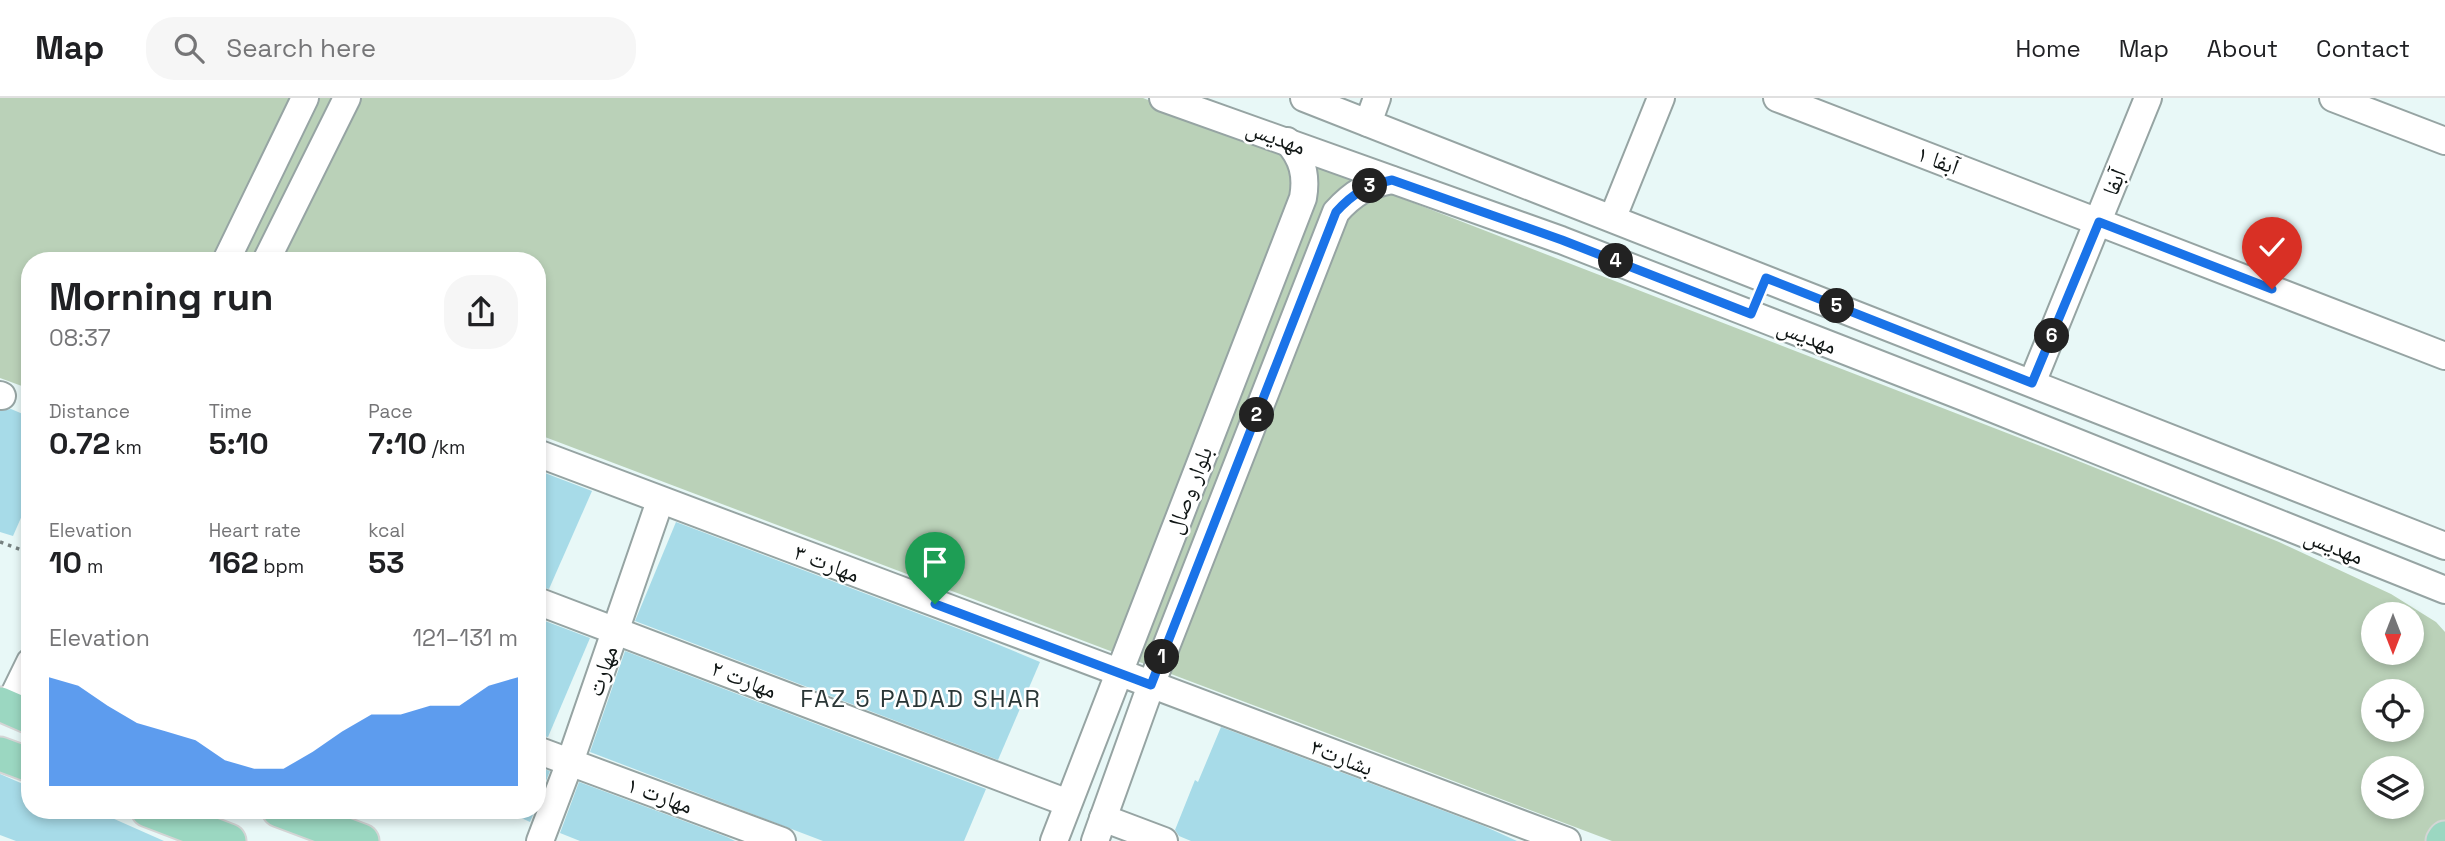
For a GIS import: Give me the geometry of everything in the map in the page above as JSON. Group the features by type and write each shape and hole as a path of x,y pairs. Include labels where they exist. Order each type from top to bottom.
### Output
{"main road":[{"path":"0,754 21,762"},
{"path":"192,819 229,841"},
{"path":"303,819 362,841"}],"street":[{"path":"230,252 305,98"},
{"path":"270,252 347,98"},
{"name":"مهدیس","path":"1163,98 1562,240 2445,590"},
{"name":"مهدیس","path":"1304,98 2032,383 2442,537"},
{"path":"1368,123 1377,98"},
{"path":"1613,218 1661,98"},
{"name":"آبفا ۱","path":"1777,98 2445,356"},
{"name":"آبفا","path":"2032,383 2148,98"},
{"path":"2333,98 2445,141"},
{"name":"بلوار وصال","path":"1054,841 1303,198 1303,165 1296,150 1287,141"},
{"name":"بلوار وصال","path":"1099,830 1151,685 1336,212 1352,195 1392,180"},
{"path":"1751,314 1766,278"},
{"name":"مهارت ۳","path":"546,456 1118,672"},
{"name":"مهارت","path":"540,841 660,500"},
{"name":"مهارت ۲","path":"546,604 1068,803"},
{"name":"بشارت۳","path":"1118,672 1567,841"},
{"path":"13,709 21,687"},
{"name":"مهارت ۱","path":"546,753 782,841"},
{"path":"1099,830 1164,841"}],"path":[{"path":"0,542 21,550"}],"green space":[{"path":"0,98 1143,98 2061,454 2279,542 2391,594 2404,602 2361,602 2361,665 2424,665 2424,615 2445,632 2445,820 2432,841 1612,841 546,437 546,252 21,252 21,386 0,378"}],"building":[{"path":"11,409 21,413 21,518 13,536 0,532 0,411"},
{"path":"546,473 592,491 549,589 546,588"},
{"path":"676,522 1040,662 998,760 635,621"},
{"path":"546,621 590,638 546,737"},
{"path":"625,651 986,789 964,841 823,841 590,752"},
{"path":"1221,727 1484,826 1517,841 1191,841 1179,836 1175,830 1195,780 1198,782"},
{"path":"0,774 21,783 21,819 114,819 164,841 16,841 0,835"},
{"path":"579,782 735,841 580,841 560,833"}],"district":[{"name":"FAZ 5 PADAD SHAR","path":"921,699"}],"route":[{"path":"935,604 1151,685 1336,212 1352,195 1373,184 1392,180 1562,240 1751,314 1766,278 2032,383 2099,222 2272,289"}]}
